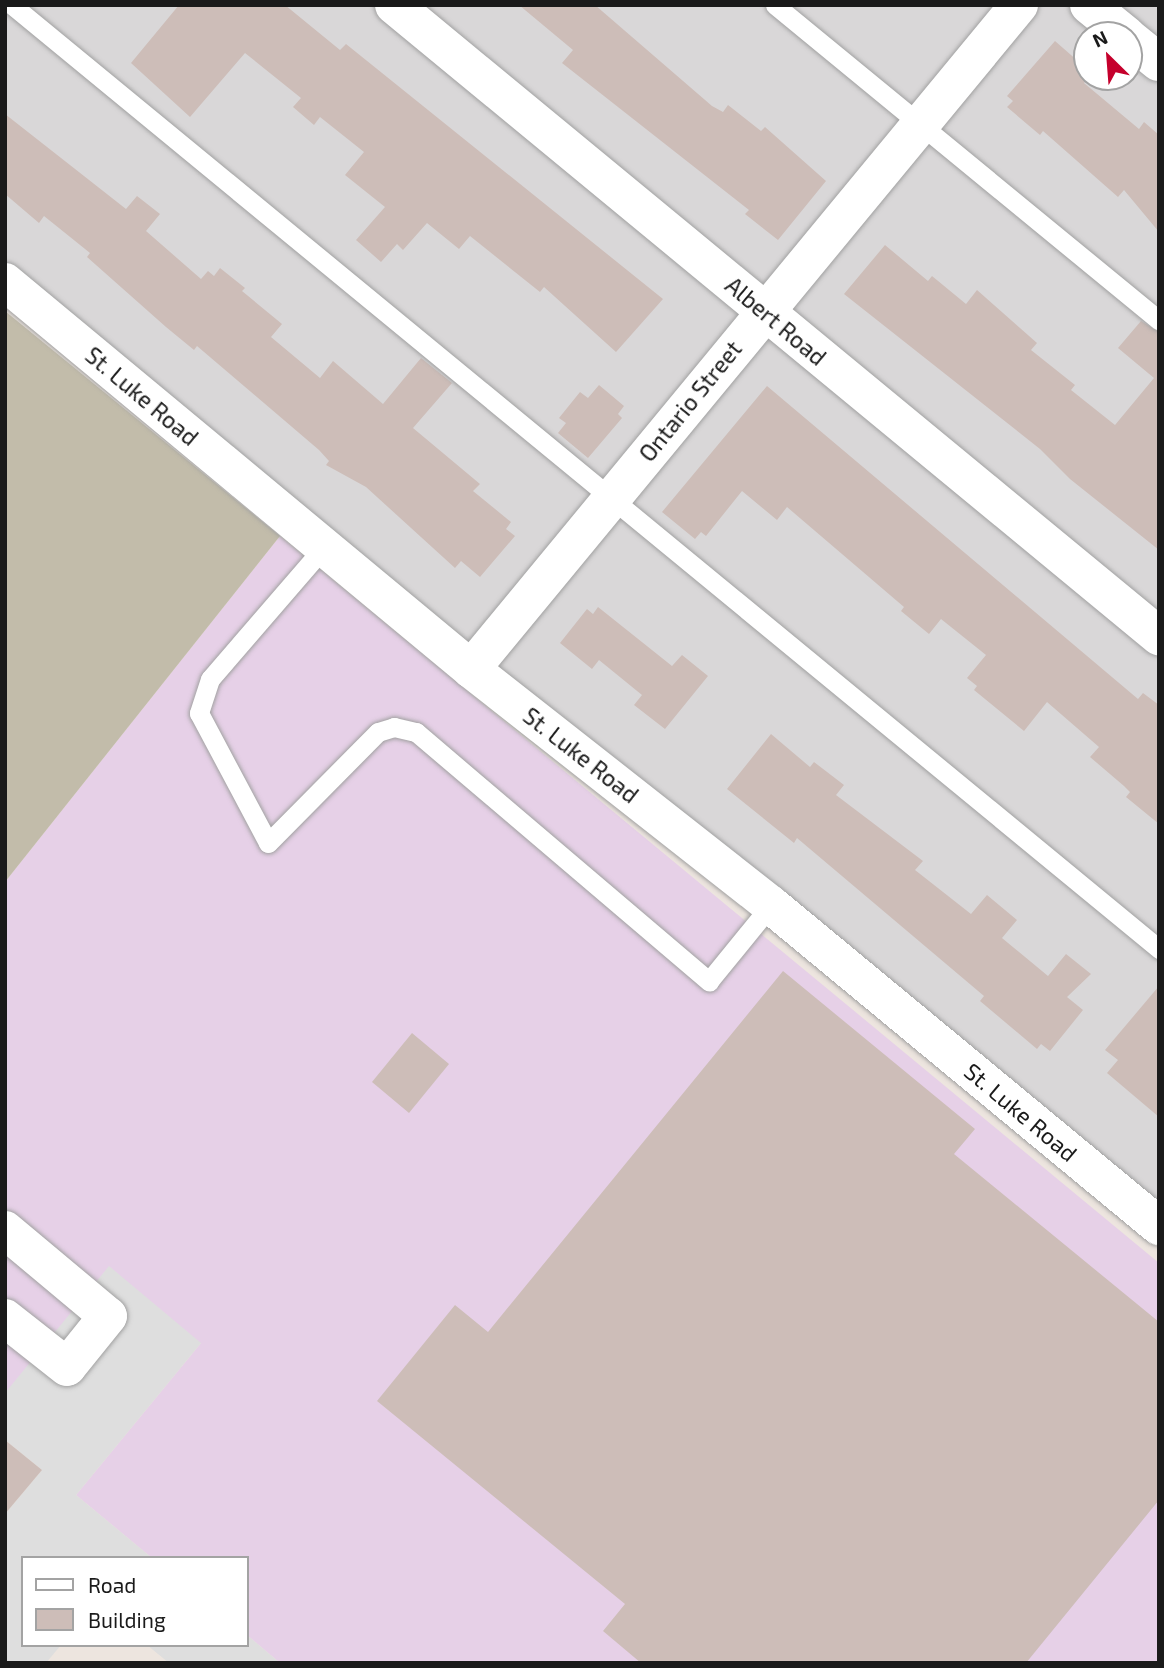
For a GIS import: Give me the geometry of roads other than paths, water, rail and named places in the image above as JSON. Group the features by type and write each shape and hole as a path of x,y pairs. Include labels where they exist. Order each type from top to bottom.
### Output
{"street":[{"name":"Albert Road","path":"394,5 1159,636"},
{"name":"Ontario Street","path":"471,669 763,311 1019,5"},
{"path":"1089,5 1109,21"},
{"path":"1143,49 1159,62"},
{"name":"St. Luke Road","path":"5,282 471,669 771,905 1159,1226"},
{"path":"5,1230 108,1316 67,1367 5,1318"}],"lane":[{"path":"12,5 1159,949"},
{"path":"775,5 1159,320"},
{"path":"324,547 211,679 199,713 268,843 378,732 394,727 415,732 709,981 771,905"}]}
